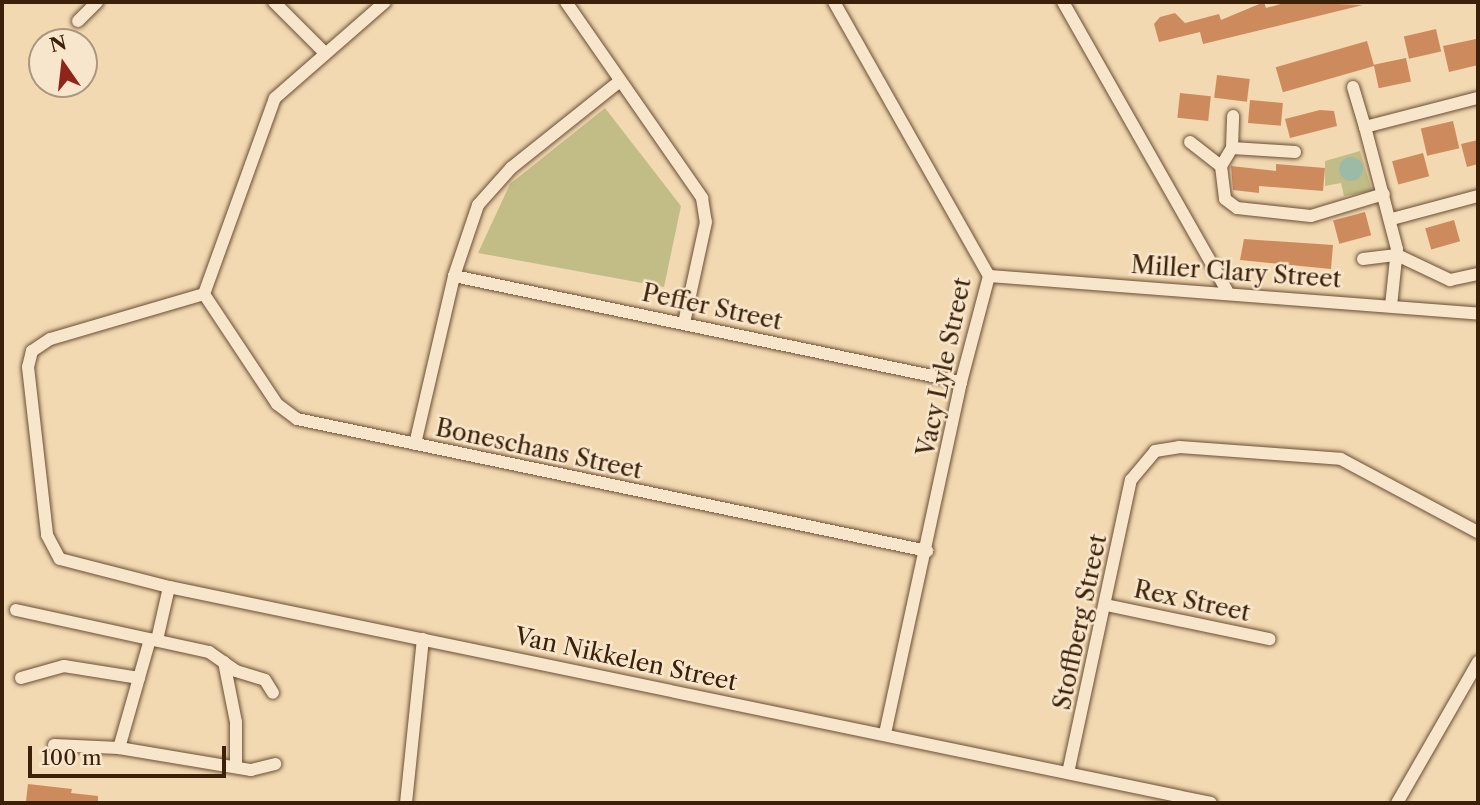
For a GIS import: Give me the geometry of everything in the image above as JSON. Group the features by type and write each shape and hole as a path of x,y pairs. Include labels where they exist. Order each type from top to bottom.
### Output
{"street":[{"path":"78,21 97,2"},
{"path":"274,2 323,51"},
{"path":"204,295 271,105 323,51 385,2"},
{"path":"566,2 704,205 706,222 684,323"},
{"name":"Vacy Lyle Street","path":"834,2 989,276 961,382 927,551 885,733"},
{"path":"1063,2 1227,291"},
{"path":"415,444 454,276 478,205 491,186 620,81"},
{"path":"1353,87 1392,219 1397,255 1391,306"},
{"path":"1365,127 1477,98"},
{"path":"1233,116 1232,148 1221,166 1220,189 1237,208 1311,216 1384,194"},
{"path":"1190,142 1221,166"},
{"path":"1232,148 1295,152"},
{"path":"1392,219 1478,196"},
{"path":"1363,259 1397,255 1450,280 1478,274"},
{"name":"Peffer Street","path":"454,276 961,382"},
{"name":"Miller Clary Street","path":"989,276 1227,291 1478,314"},
{"name":"Boneschans Street","path":"204,295 283,412 415,444 927,551"},
{"name":"Van Nikkelen Street","path":"204,295 50,339 32,351 28,368 47,535 54,553 72,564 169,587 885,733 1210,803"},
{"name":"Stoffberg Street","path":"1068,773 1131,480 1145,457 1165,447 1341,459 1478,532"},
{"path":"119,748 169,587"},
{"name":"Rex Street","path":"1106,605 1269,639"},
{"path":"16,610 209,652 224,662 265,680 273,693"},
{"path":"406,803 423,639"},
{"path":"224,662 236,722 236,767"},
{"path":"1398,803 1478,662"},
{"path":"21,678 41,680 69,666 139,678"},
{"path":"54,745 119,748 236,767 275,764"}],"shaded area":[{"path":"605,108 681,206 664,287 478,253 510,184"},
{"path":"1360,151 1372,191 1344,196 1341,183 1325,186 1325,161"},
{"path":"1351,157 1360,160 1363,169 1360,178 1351,181 1342,178 1339,169 1342,160"}],"building":[{"path":"1264,2 1266,8 1288,2 1363,5 1203,44 1200,32 1159,42 1154,24 1160,17 1175,13 1185,23 1219,14 1221,20"},
{"path":"1436,29 1441,51 1409,59 1404,36"},
{"path":"1476,39 1478,65 1449,72 1443,46"},
{"path":"1367,41 1374,66 1283,92 1276,67"},
{"path":"1406,58 1411,81 1379,88 1374,65"},
{"path":"1217,75 1250,79 1247,102 1214,98"},
{"path":"1180,93 1211,96 1208,121 1177,118"},
{"path":"1250,100 1283,103 1281,126 1248,123"},
{"path":"1320,110 1334,111 1337,126 1290,138 1285,119"},
{"path":"1453,121 1459,148 1427,156 1421,128"},
{"path":"1478,140 1478,164 1467,167 1461,144"},
{"path":"1423,153 1429,176 1398,184 1392,161"},
{"path":"1276,164 1325,168 1323,191 1259,186 1259,193 1233,190 1231,166 1276,171"},
{"path":"1365,212 1371,235 1339,244 1333,221"},
{"path":"1454,220 1460,241 1431,249 1425,228"},
{"path":"1244,239 1333,245 1331,269 1240,260"},
{"path":"28,784 72,789 71,793 98,796 98,803 26,801"}]}
